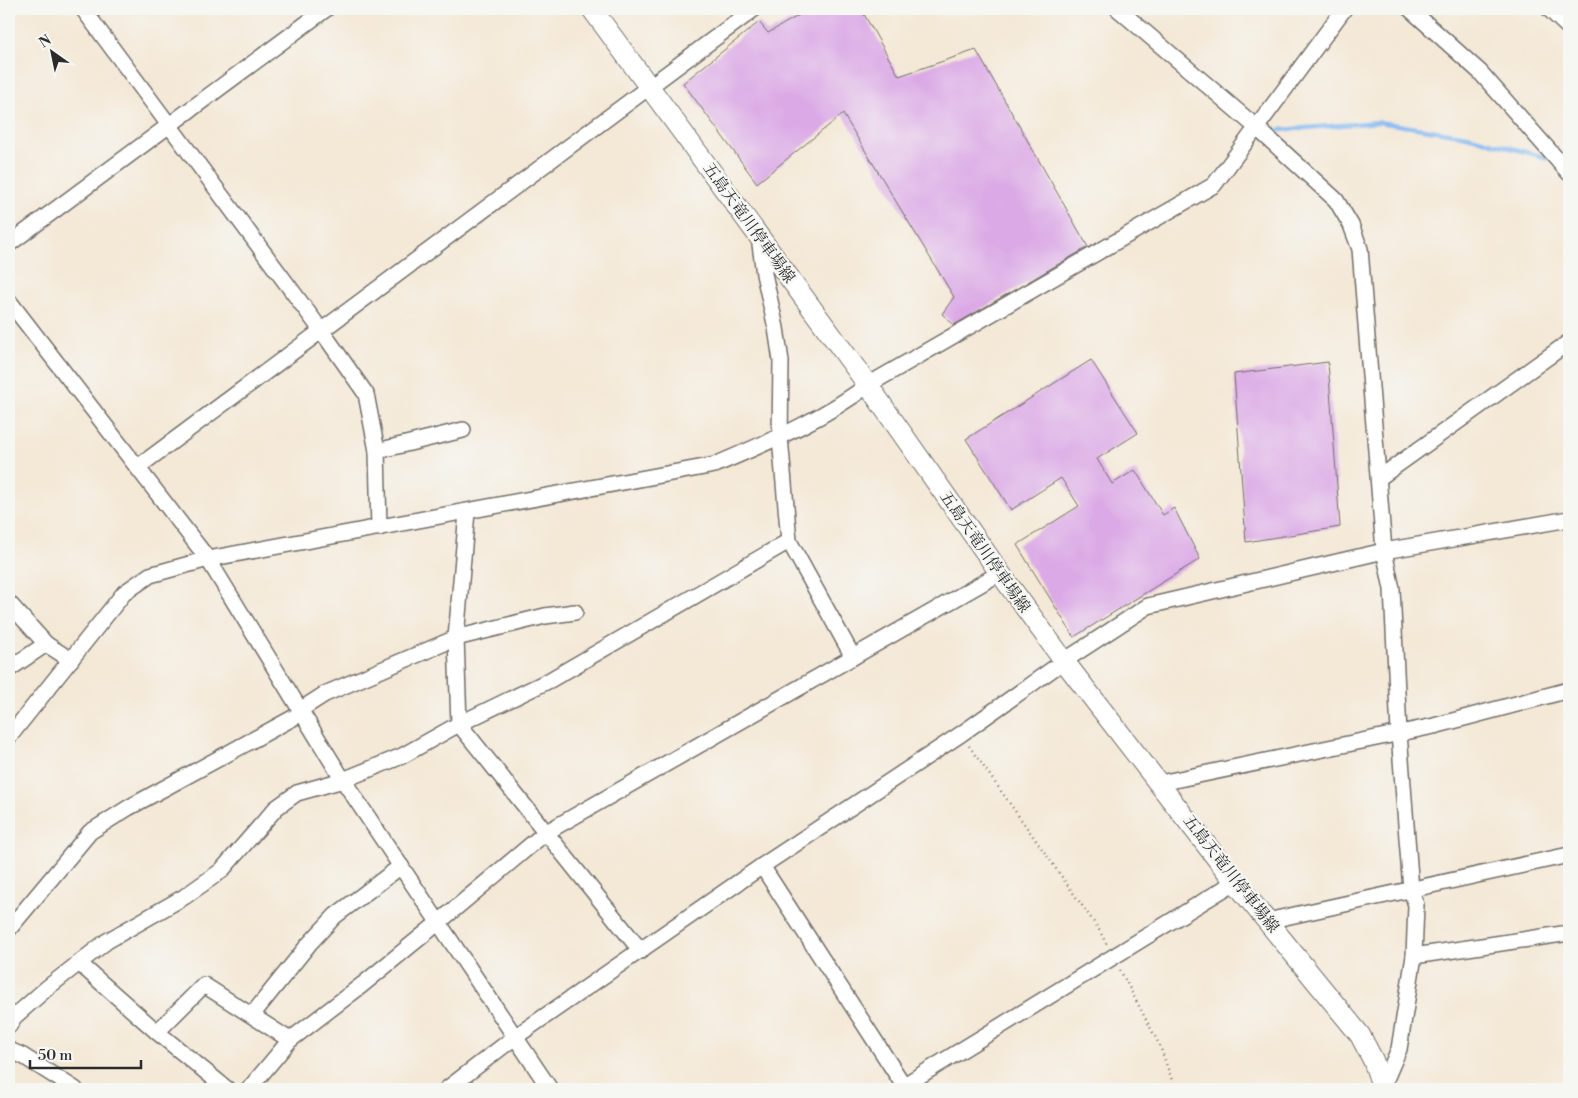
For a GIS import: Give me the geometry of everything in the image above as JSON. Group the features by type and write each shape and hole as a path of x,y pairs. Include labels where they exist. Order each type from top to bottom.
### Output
{"main road":[{"name":"五島天竜川停車場線","path":"592,9 868,385 1064,662 1160,783 1235,882 1360,1035 1373,1060 1383,1088"}],"street":[{"path":"83,9 322,330 366,394 377,451 379,528"},
{"path":"9,244 326,9"},
{"path":"138,467 754,9"},
{"path":"1118,9 1256,127 1336,200 1352,225 1360,249 1384,551 1392,589 1399,734 1411,890 1416,905 1414,956 1399,1049 1383,1088"},
{"path":"9,737 124,593 150,575 208,559 715,465 780,437 844,403 868,385 1214,185 1344,9"},
{"path":"1410,9 1480,72 1569,173"},
{"path":"1549,9 1569,28"},
{"path":"759,236 781,361 780,437 789,541 852,657"},
{"path":"9,301 208,559 343,780 550,1089"},
{"path":"1379,478 1569,342"},
{"path":"377,451 463,430"},
{"path":"467,512 456,638 459,724 641,951"},
{"path":"447,1089 515,1037 762,866 961,734 1148,606 1384,551 1569,519"},
{"path":"9,1026 14,1017 107,941 184,896 221,870 276,808 297,793 343,780 402,756 459,724 550,680 789,541"},
{"path":"249,1089 290,1040 362,985 545,833 1000,573"},
{"path":"9,603 46,644 71,660"},
{"path":"9,929 90,832 128,808 301,712 325,694 456,638 545,616 574,612"},
{"path":"9,669 46,644"},
{"path":"1160,783 1399,734 1569,690"},
{"path":"1267,921 1569,855"},
{"path":"252,1016 335,916 401,866"},
{"path":"762,866 905,1088 1235,882"},
{"path":"1414,956 1569,933"},
{"path":"79,963 157,1032 227,1089"},
{"path":"157,1032 204,985 290,1040"},
{"path":"9,1050 23,1056 75,1089"}],"path":[{"path":"961,734 1098,928 1160,1046 1175,1089"}],"building":[{"path":"810,9 861,9 899,76 976,50 1088,247 954,325 942,314 954,297 843,114 757,183 683,83 759,22 768,33"},
{"path":"1091,360 1138,433 1097,459 1112,484 1135,470 1163,515 1174,508 1200,559 1074,637 1017,545 1079,506 1061,478 1011,510 966,439"},
{"path":"1328,362 1340,527 1246,542 1234,374"}],"waterway":[{"path":"1267,129 1269,131 1379,122 1467,136 1548,158"}]}
